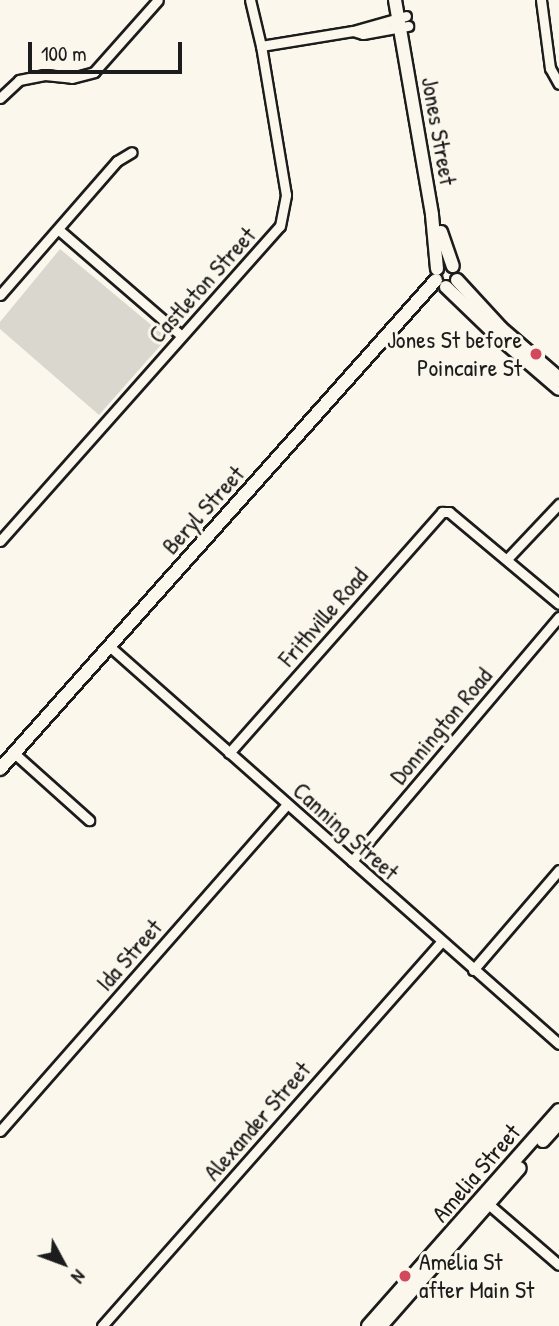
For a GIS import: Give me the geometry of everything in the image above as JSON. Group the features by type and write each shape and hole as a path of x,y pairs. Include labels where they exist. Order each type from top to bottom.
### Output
{"street":[{"path":"0,98 19,80 45,75 72,78 94,72 158,0"},
{"name":"Castleton Street","path":"0,541 280,226 286,195 261,46 250,0"},
{"name":"Jones Street","path":"395,0 403,22"},
{"name":"Jones Street","path":"403,0 403,22 432,215 446,276"},
{"path":"541,0 550,68 559,84"},
{"path":"261,46 353,31 363,34 403,22"},
{"path":"0,295 117,162 132,152"},
{"path":"59,230 182,336"},
{"path":"446,276 559,378"},
{"path":"446,276 559,389"},
{"name":"Beryl Street","path":"0,769 108,645 446,276"},
{"path":"559,504 507,559 559,604"},
{"name":"Frithville Road","path":"229,753 442,512 449,512 507,559"},
{"name":"Donnington Road","path":"352,861 559,617"},
{"name":"Canning Street","path":"108,645 559,1044"},
{"path":"14,753 89,820"},
{"name":"Ida Street","path":"0,1131 287,804"},
{"path":"473,970 559,870"},
{"name":"Alexander Street","path":"102,1326 441,942"},
{"name":"Amelia Street","path":"381,1326 559,1110"},
{"name":"Amelia Street","path":"368,1326 559,1123"},
{"path":"485,1201 559,1265"}],"shaded area":[{"path":"60,249 167,338 99,415 0,329 0,322"}],"place":[{"name":"Jones St before Poincaire St","path":"536,354"},
{"name":"Amelia St after Main St","path":"405,1276"}]}
